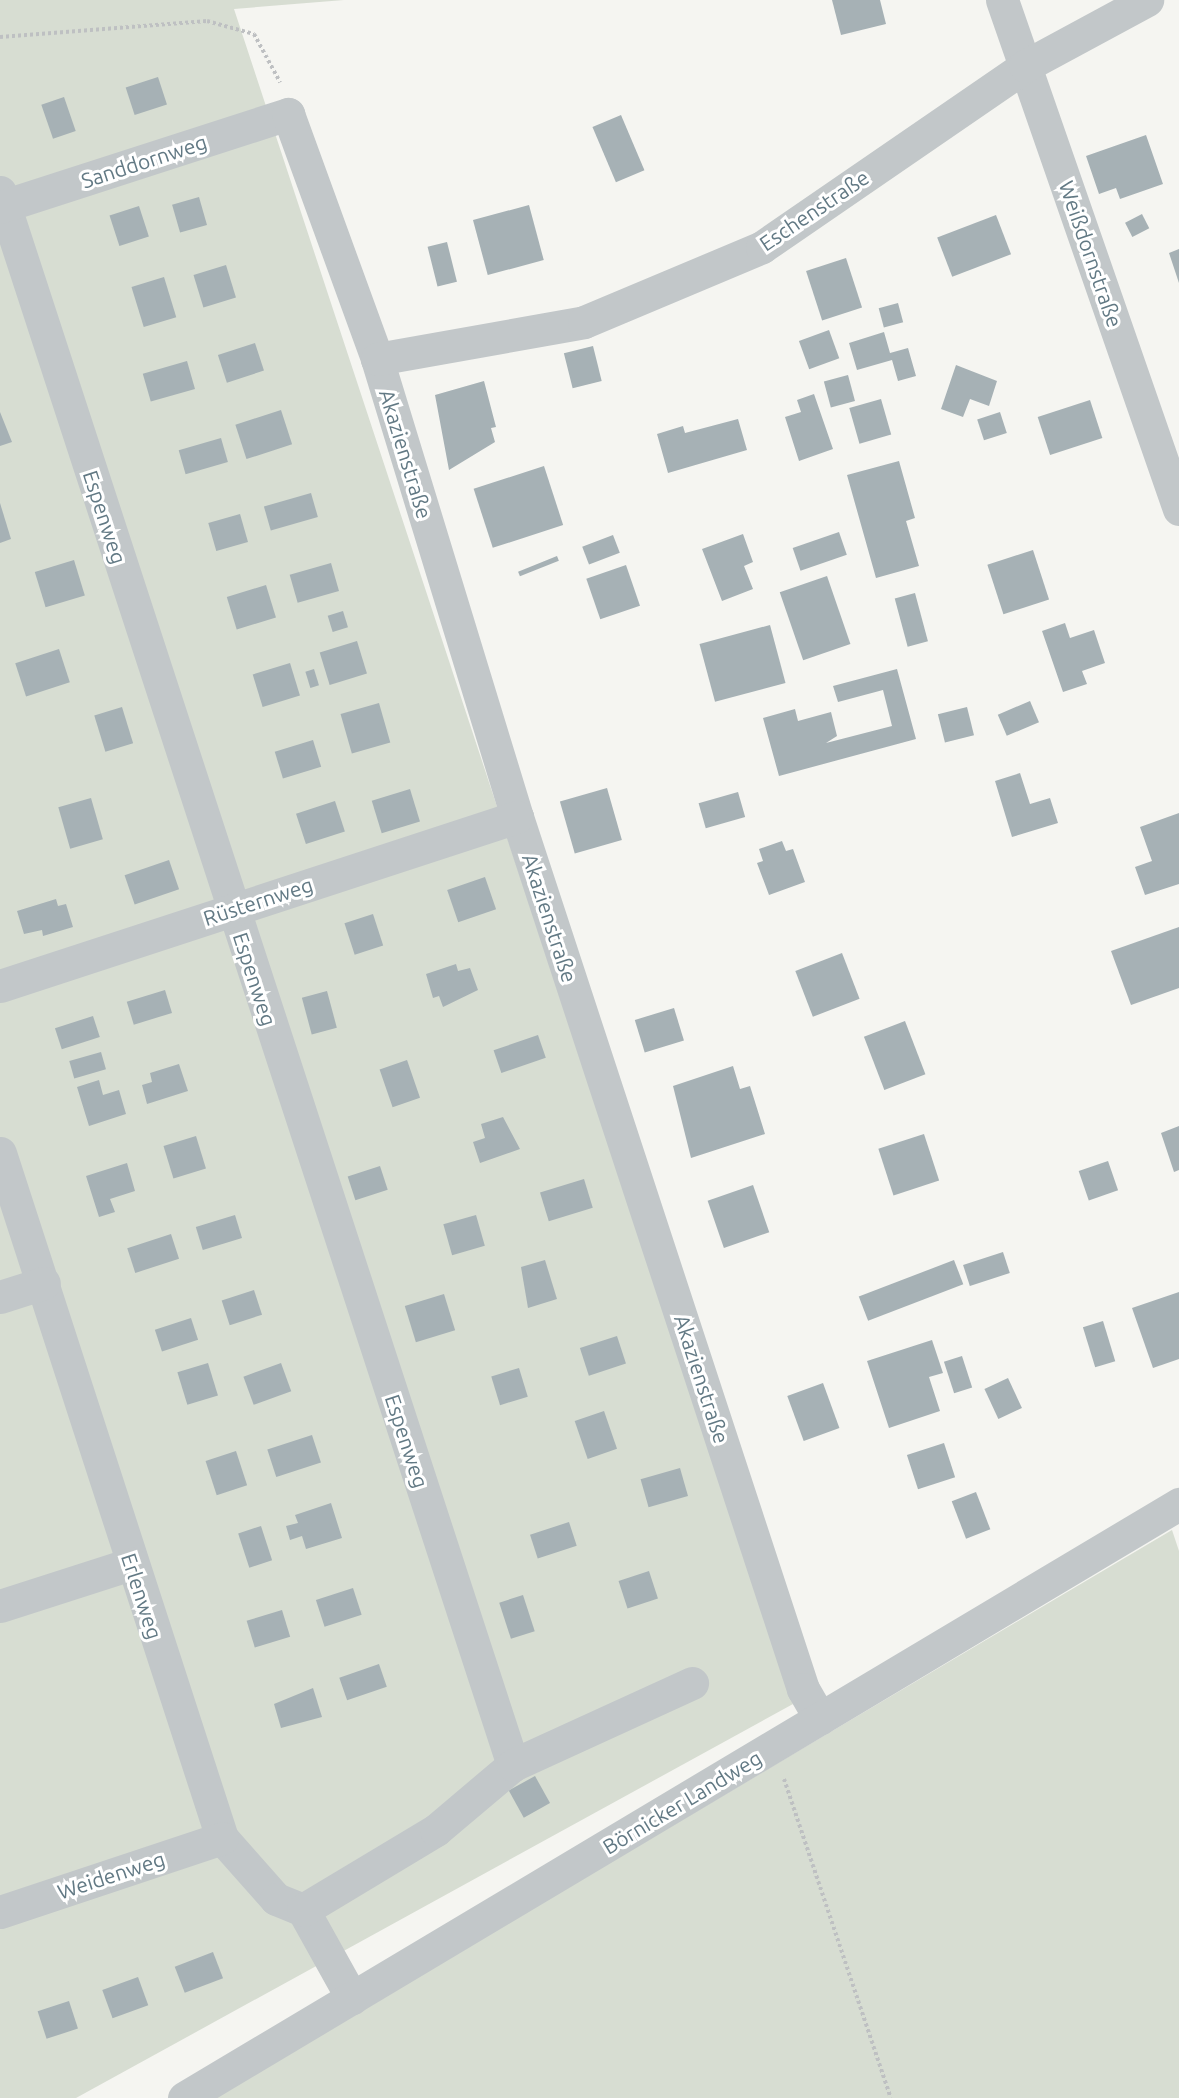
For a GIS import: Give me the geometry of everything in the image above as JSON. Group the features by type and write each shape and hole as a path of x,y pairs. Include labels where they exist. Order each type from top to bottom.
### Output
{"street":[{"name":"Weißdornstraße","path":"1002,0 1179,509"},
{"name":"Eschenstraße","path":"377,359 584,322 762,247 1025,66 1147,0"},
{"name":"Sanddornweg","path":"2,202 288,114"},
{"name":"Akazienstraße","path":"288,114 377,359 517,817 803,1689 820,1718"},
{"name":"Espenweg","path":"2,202 513,1765"},
{"name":"Rüsternweg","path":"0,986 517,817"},
{"name":"Erlenweg","path":"0,1153 44,1283 131,1564 222,1838 276,1899 303,1910"},
{"path":"0,1297 44,1283"},
{"name":"Börnicker Landweg","path":"184,2098 1179,1504"},
{"path":"0,1606 131,1564"},
{"path":"352,1998 303,1910 436,1830 513,1765 692,1683"},
{"name":"Weidenweg","path":"0,1912 222,1838"}],"path":[{"path":"0,37 207,21 254,34 280,80 288,114"},
{"path":"773,1747 891,2098"}],"shaded area":[{"path":"0,0 344,0 234,9 793,1704 76,2098 0,2098"},
{"path":"1172,1530 1179,1551 1179,2098 212,2098"}],"building":[{"path":"832,0 880,0 886,24 841,35"},
{"path":"158,77 167,105 135,115 126,88"},
{"path":"64,97 76,131 53,139 41,105"},
{"path":"621,115 644,170 616,182 592,127"},
{"path":"1146,135 1163,184 1120,199 1116,188 1099,194 1086,156"},
{"path":"199,197 207,225 180,233 172,205"},
{"path":"529,205 544,260 488,275 473,220"},
{"path":"139,206 149,236 119,246 110,216"},
{"path":"1142,214 1149,228 1132,237 1125,223"},
{"path":"996,215 1011,254 952,277 937,238"},
{"path":"447,242 457,282 438,287 428,247"},
{"path":"1179,249 1179,283 1169,253"},
{"path":"846,258 862,307 822,320 806,271"},
{"path":"226,265 236,298 203,307 193,275"},
{"path":"164,277 176,317 144,327 131,287"},
{"path":"898,303 903,322 884,327 879,308"},
{"path":"829,330 839,358 809,369 799,341"},
{"path":"884,332 890,353 908,348 916,376 898,381 892,360 857,370 849,343"},
{"path":"255,343 264,371 227,383 218,355"},
{"path":"593,346 602,381 573,388 564,353"},
{"path":"187,361 195,389 151,402 143,374"},
{"path":"956,365 997,381 989,406 970,399 963,417 941,409"},
{"path":"848,375 855,401 831,408 824,381"},
{"path":"484,381 496,427 491,428 495,442 449,470 435,395"},
{"path":"814,394 833,449 799,461 785,417 801,412 797,400"},
{"path":"881,399 891,435 859,444 849,408"},
{"path":"1090,400 1102,438 1050,455 1038,417"},
{"path":"281,410 292,444 246,459 235,425"},
{"path":"0,412 12,442 0,446"},
{"path":"1000,412 1007,433 984,440 977,419"},
{"path":"738,419 747,450 668,473 657,434 683,426 685,433"},
{"path":"221,438 228,462 186,474 179,450"},
{"path":"899,461 915,518 906,521 919,566 876,578 847,475"},
{"path":"544,466 563,525 493,548 474,489"},
{"path":"311,493 318,517 271,531 264,507"},
{"path":"0,503 11,539 0,543"},
{"path":"240,514 248,542 216,551 208,523"},
{"path":"839,532 847,555 800,571 793,548"},
{"path":"743,534 753,562 744,566 753,589 722,601 702,549"},
{"path":"613,535 620,553 589,565 582,547"},
{"path":"1033,550 1049,599 1003,614 987,565"},
{"path":"557,556 559,561 520,576 518,572"},
{"path":"74,560 85,595 46,607 35,572"},
{"path":"331,563 339,591 298,603 290,575"},
{"path":"626,565 640,606 600,619 586,579"},
{"path":"827,576 850,644 803,660 780,592"},
{"path":"266,585 276,618 237,630 227,597"},
{"path":"915,593 928,641 908,647 895,598"},
{"path":"343,611 348,627 333,632 328,616"},
{"path":"1065,623 1070,638 1094,630 1105,663 1082,671 1087,684 1063,692 1042,631"},
{"path":"770,625 786,683 715,702 699,644"},
{"path":"357,641 367,674 330,685 320,652"},
{"path":"59,649 70,682 26,697 15,663"},
{"path":"290,663 300,696 263,707 253,674"},
{"path":"314,669 319,685 310,688 305,672"},
{"path":"897,669 916,739 779,776 763,718 795,709 798,721 831,712 837,736 826,743 892,726 883,690 838,702 833,686"},
{"path":"1030,701 1039,722 1007,736 998,715"},
{"path":"379,703 390,742 352,753 341,714"},
{"path":"122,707 133,743 105,752 94,715"},
{"path":"967,707 974,735 945,742 938,714"},
{"path":"313,740 321,767 283,778 275,752"},
{"path":"1020,773 1030,804 1050,798 1058,823 1012,837 995,781"},
{"path":"607,788 622,840 575,853 560,802"},
{"path":"410,789 420,822 382,833 372,801"},
{"path":"738,792 745,817 706,828 699,803"},
{"path":"91,798 103,839 70,849 58,807"},
{"path":"335,801 345,831 306,844 296,814"},
{"path":"1179,813 1179,884 1145,895 1135,867 1152,861 1140,827"},
{"path":"782,841 786,851 793,849 805,882 769,895 757,863 763,861 759,849"},
{"path":"169,860 179,889 135,905 125,875"},
{"path":"485,877 496,909 458,922 447,890"},
{"path":"56,899 58,906 66,904 73,927 43,936 42,930 24,934 17,911"},
{"path":"373,914 383,945 355,955 344,923"},
{"path":"1179,927 1179,988 1131,1005 1111,951"},
{"path":"842,953 860,999 813,1017 795,971"},
{"path":"456,964 458,971 470,968 478,990 443,1007 439,996 433,998 426,974"},
{"path":"165,990 172,1013 134,1025 127,1002"},
{"path":"327,991 337,1028 312,1034 302,998"},
{"path":"674,1008 684,1041 645,1053 635,1020"},
{"path":"93,1016 100,1037 62,1049 55,1028"},
{"path":"905,1021 925,1074 884,1090 864,1037"},
{"path":"538,1035 546,1058 501,1073 494,1050"},
{"path":"101,1052 106,1069 74,1078 69,1061"},
{"path":"407,1060 420,1098 393,1107 380,1069"},
{"path":"179,1064 188,1091 147,1104 142,1085 152,1082 150,1073"},
{"path":"733,1066 740,1089 750,1086 765,1134 691,1158 673,1086"},
{"path":"99,1080 103,1095 119,1090 126,1114 89,1126 77,1087"},
{"path":"503,1117 520,1149 480,1163 473,1142 485,1138 481,1124"},
{"path":"1179,1126 1179,1170 1174,1172 1161,1133"},
{"path":"924,1134 939,1181 893,1195 878,1149"},
{"path":"196,1136 206,1169 173,1178 163,1146"},
{"path":"1108,1161 1118,1190 1089,1200 1079,1171"},
{"path":"127,1163 135,1191 110,1199 115,1212 99,1217 86,1176"},
{"path":"380,1166 388,1190 355,1200 348,1177"},
{"path":"584,1179 593,1208 549,1221 540,1192"},
{"path":"753,1185 769,1232 724,1248 708,1201"},
{"path":"235,1215 242,1238 203,1250 196,1227"},
{"path":"476,1215 485,1246 452,1255 443,1224"},
{"path":"171,1234 179,1259 135,1273 127,1248"},
{"path":"1003,1252 1010,1273 970,1286 963,1265"},
{"path":"545,1260 557,1299 528,1308 521,1267"},
{"path":"954,1260 963,1284 868,1321 859,1297"},
{"path":"254,1290 262,1315 230,1325 222,1301"},
{"path":"1179,1292 1179,1359 1153,1368 1132,1308"},
{"path":"444,1294 455,1330 416,1342 405,1306"},
{"path":"191,1318 198,1340 162,1352 155,1330"},
{"path":"1103,1321 1115,1361 1095,1367 1083,1327"},
{"path":"617,1336 626,1364 589,1376 580,1348"},
{"path":"932,1340 943,1373 929,1377 940,1411 889,1428 867,1361"},
{"path":"962,1356 972,1387 954,1393 944,1362"},
{"path":"208,1363 218,1396 187,1405 177,1372"},
{"path":"281,1363 291,1391 254,1405 243,1377"},
{"path":"519,1368 528,1397 500,1405 491,1376"},
{"path":"1008,1378 1022,1408 998,1419 984,1389"},
{"path":"823,1383 839,1428 804,1441 787,1396"},
{"path":"604,1411 617,1449 588,1459 575,1421"},
{"path":"312,1435 321,1463 276,1477 267,1450"},
{"path":"944,1443 955,1477 918,1489 907,1455"},
{"path":"236,1451 247,1485 217,1495 206,1461"},
{"path":"680,1468 688,1496 649,1507 641,1479"},
{"path":"976,1492 990,1529 966,1539 952,1501"},
{"path":"331,1503 342,1538 306,1549 302,1536 290,1540 286,1526 298,1523 295,1515"},
{"path":"569,1522 577,1546 538,1558 530,1535"},
{"path":"261,1526 272,1560 249,1568 238,1533"},
{"path":"649,1571 658,1599 628,1608 619,1581"},
{"path":"353,1588 362,1615 325,1627 316,1600"},
{"path":"523,1595 535,1631 511,1639 499,1603"},
{"path":"282,1610 290,1637 255,1648 247,1621"},
{"path":"379,1664 387,1687 347,1700 339,1678"},
{"path":"313,1688 322,1717 281,1728 274,1704"},
{"path":"535,1776 550,1803 524,1818 509,1791"},
{"path":"213,1952 223,1978 185,1993 175,1967"},
{"path":"138,1977 148,2005 113,2018 102,1990"},
{"path":"69,2001 78,2029 47,2039 38,2011"}]}
